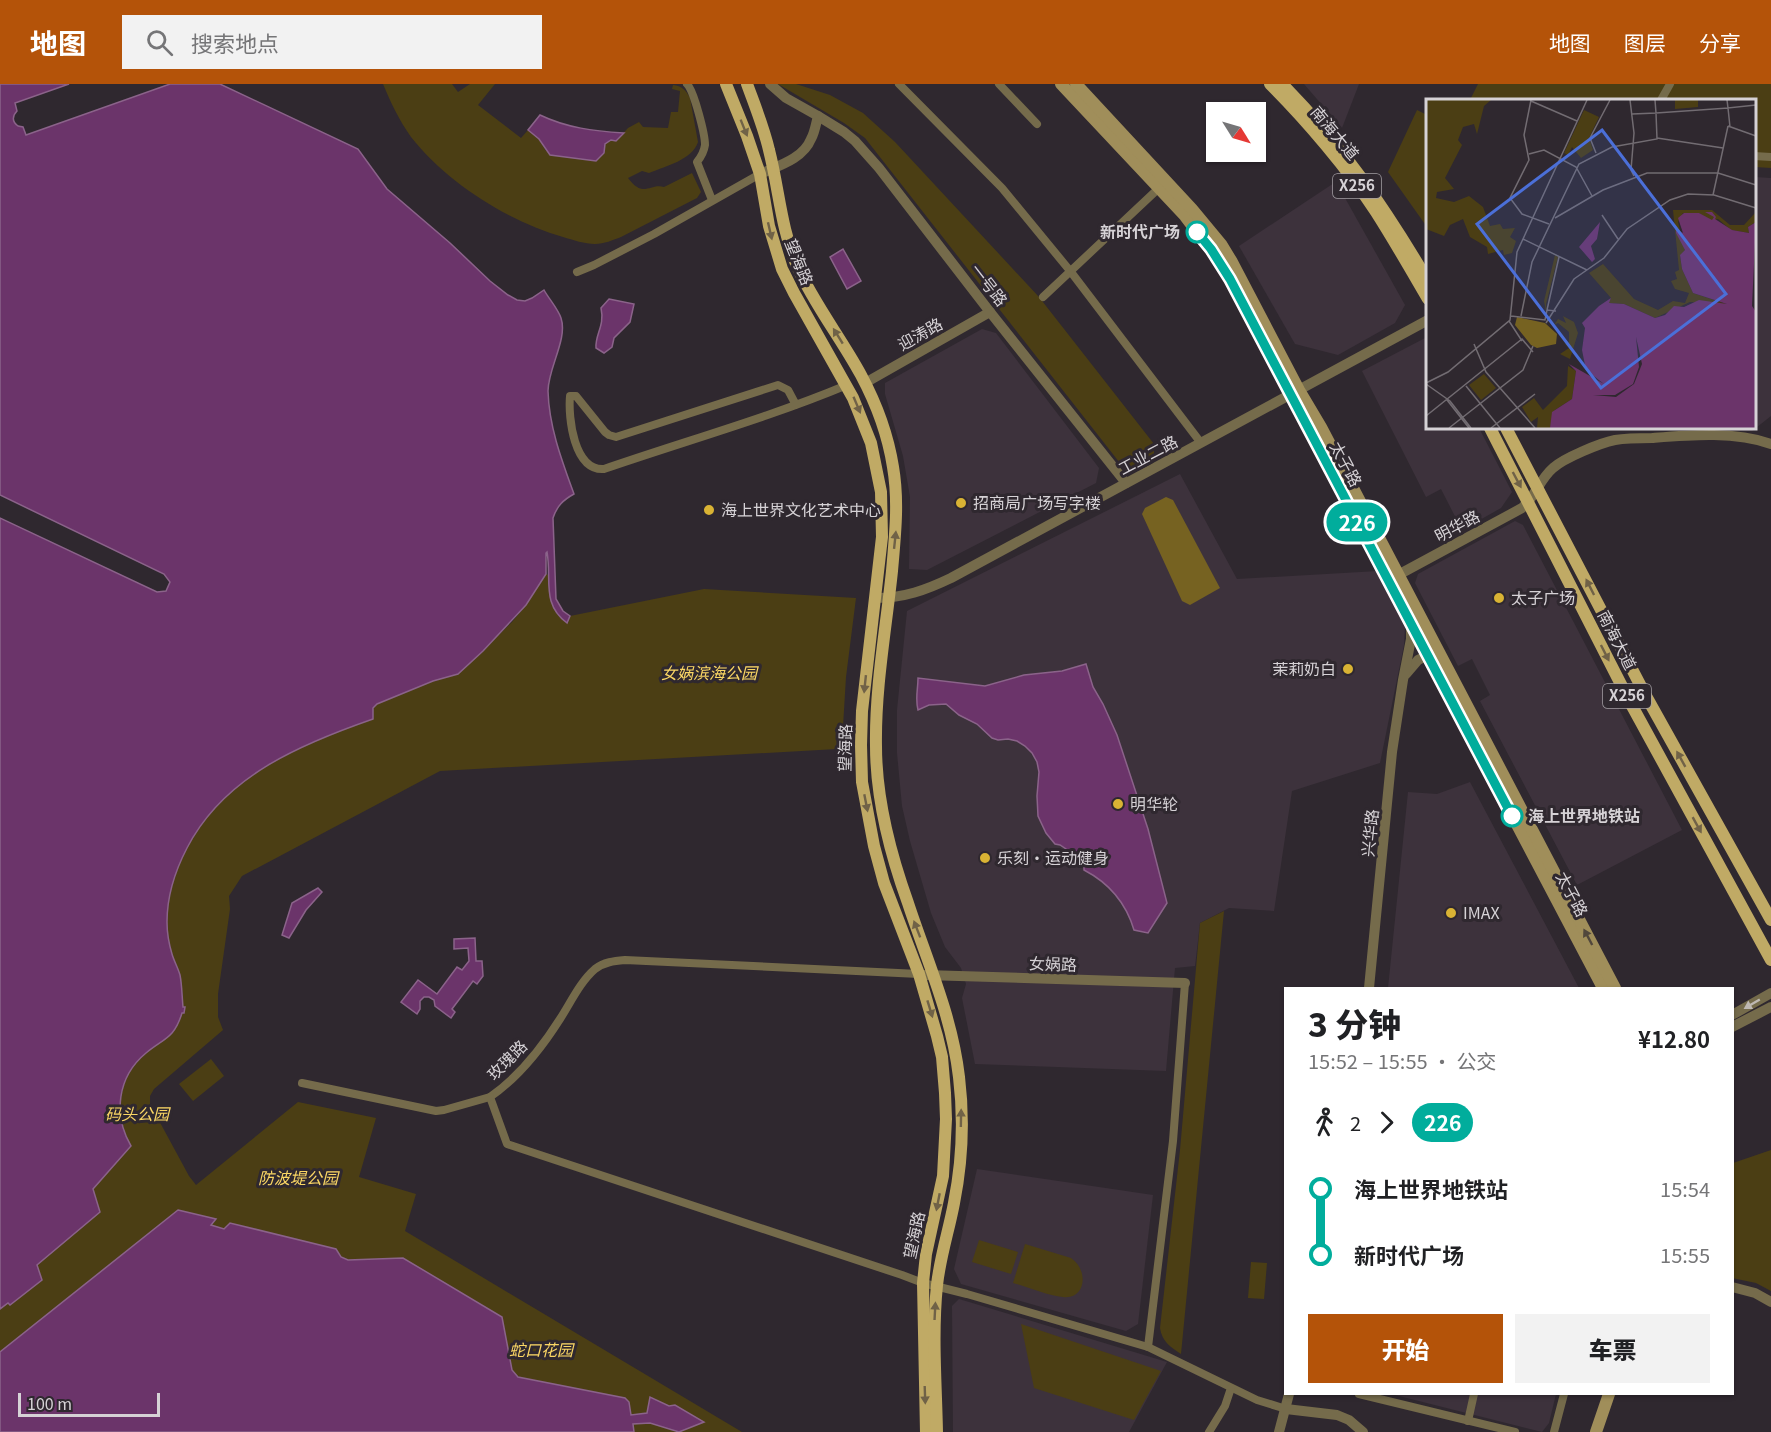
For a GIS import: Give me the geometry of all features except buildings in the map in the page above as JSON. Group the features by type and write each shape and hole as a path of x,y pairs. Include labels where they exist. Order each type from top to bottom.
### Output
{"main road":[{"name":"望海路","path":"726,84 760,174 769,226 782,269 847,385 871,443 881,492 885,628 878,702 876,747 878,781 889,842 908,906 934,975 956,1054 961,1090 960,1157 955,1200 941,1257 937,1287 935,1319 937,1432"},
{"name":"望海路","path":"747,84 760,120 773,168 782,218 796,262 813,296 865,383 888,444 896,491 896,535 883,598 872,626 862,711 862,782 874,846 884,882 919,974 942,1057 946,1119 943,1176 926,1254 923,1283 926,1432"},
{"name":"太子路","path":"1061,84 1195,228 1223,266 1295,392 1322,427 1614,987"},
{"name":"太子路","path":"1076,84 1192,209 1221,244 1240,277 1411,624 1602,987"},
{"name":"南海大道","path":"1270,84 1355,183 1375,211 1426,296"},
{"name":"南海大道","path":"1282,84 1316,120 1361,177 1382,206 1426,278"},
{"name":"南海大道","path":"1491,429 1631,704 1771,960"},
{"name":"南海大道","path":"1507,429 1646,696 1771,920"},
{"path":"1596,1432 1609,1395"},
{"path":"1604,1432 1617,1395"}],"street":[{"path":"687,84 693,93 705,141 703,153 697,162 712,200"},
{"name":"一号路","path":"770,84 786,98 844,132 866,152 1126,483"},
{"path":"899,84 1002,188 1071,272 1201,443"},
{"path":"999,84 1037,124"},
{"path":"1662,99 1670,84"},
{"path":"577,272 645,239 712,200 796,157 808,146 818,116"},
{"path":"1756,156 1771,157"},
{"path":"1043,297 1159,189"},
{"name":"迎涛路","path":"865,383 990,312"},
{"name":"工业二路","path":"883,598 904,596 935,586 1426,321"},
{"path":"796,405 788,390 778,385 616,437 605,432 576,396 570,396 569,410 571,429 583,459 592,468 604,469 796,405 847,385"},
{"name":"明华路","path":"1398,574 1515,513 1528,502 1553,467 1593,447 1617,440 1678,436 1746,437 1771,444"},
{"name":"兴华路","path":"1369,987 1392,752 1402,680 1411,639 1411,624"},
{"path":"1402,680 1418,660 1424,657 1429,659"},
{"name":"玫瑰路","path":"919,974 625,960 612,962 592,971 534,1056 511,1081 490,1097 507,1144 923,1283"},
{"name":"女娲路","path":"919,974 1185,983"},
{"path":"1149,1347 1173,1141 1185,983"},
{"path":"1734,1014 1771,993"},
{"path":"1734,1027 1771,1007"},
{"path":"302,1083 436,1111 490,1097"},
{"path":"923,1283 1149,1347 1268,1404 1286,1409 1337,1415 1364,1432"},
{"path":"1734,1288 1755,1293 1771,1302"},
{"path":"1209,1432 1225,1406 1231,1388"},
{"path":"1279,1432 1289,1395"},
{"path":"1368,1395 1385,1397 1512,1432"},
{"path":"1468,1420 1474,1395"},
{"path":"1554,1432 1564,1395"}],"shaded area":[{"path":"0,84 69,84 15,103 17,111 13,119 18,126 23,127 26,135 170,84 220,84 358,149 387,189 490,281 517,300 525,301 544,290 556,308 561,318 562,335 549,382 549,404 557,444 574,494 561,504 553,518 556,599 563,611 570,616 567,623 559,616 551,599 547,552 546,574 526,605 458,674 433,681 377,704 373,708 373,719 319,740 267,766 243,782 203,823 179,866 170,893 167,912 168,938 180,975 184,1013 172,1033 136,1063 124,1085 120,1109 125,1134 131,1146 93,1189 100,1212 37,1265 42,1280 10,1305 8,1303 0,1309 0,518 157,592 166,591 170,582 164,574 0,495"},
{"path":"1304,84 1359,84 1342,128"},
{"path":"540,115 581,128 624,133 616,141 611,140 605,144 604,153 596,161 550,155 539,139 528,130"},
{"path":"1756,177 1771,178 1771,416 1756,428"},
{"path":"1334,183 1345,198 1405,305 1395,323 1338,355 1295,344 1239,246"},
{"path":"843,249 861,281 847,289 830,257"},
{"path":"609,299 634,304 630,322 614,338 612,347 604,353 596,348 596,343 602,320 601,308"},
{"path":"982,329 996,333 1099,468 1096,483 927,570 909,569 910,497 903,456 885,394 885,383"},
{"path":"1426,338 1426,429 1480,429 1512,492 1501,508 1462,530 1441,489 1426,497 1362,371"},
{"path":"1700,429 1755,429 1752,431"},
{"path":"1180,474 1237,579 1378,571 1405,627 1404,645 1380,763 1292,791 1274,911 1229,908 1200,923 1195,966 1175,968 1166,1071 975,1064 962,998 966,984 961,968 945,947 931,913 902,806 897,753 897,710 907,611"},
{"path":"1166,497 1173,500 1220,588 1190,605 1182,601 1142,514 1145,508"},
{"path":"1515,521 1523,525 1682,830 1577,885 1480,701 1490,695 1472,659 1458,666 1415,583 1418,574"},
{"path":"1086,664 1093,687 1117,735 1148,829 1167,903 1148,933 1134,930 1126,911 1109,888 1084,870 1084,866 1069,857 1066,849 1055,844 1046,833 1038,816 1039,772 1037,762 1025,746 1017,741 992,738 977,724 959,715 946,704 929,705 918,710 918,678 985,686 1024,675 1062,671"},
{"path":"1470,782 1578,987 1388,987 1408,792 1437,794"},
{"path":"318,888 322,892 306,910 289,938 282,935 292,903"},
{"path":"475,938 476,961 482,961 483,976 477,984 473,981 452,1009 455,1012 451,1018 435,1006 434,1000 429,997 424,997 420,1001 417,1014 401,1002 418,980 437,994 457,967 462,970 469,961 468,948 454,949 454,939"},
{"path":"977,1169 1153,1195 1138,1324 1126,1331 961,1284 954,1269"},
{"path":"178,1210 216,1219 211,1225 224,1229 230,1223 336,1249 341,1257 348,1260 403,1258 502,1317 512,1370 518,1377 625,1398 629,1402 631,1415 647,1413 650,1397 669,1406 675,1405 704,1422 679,1432 650,1423 633,1424 634,1432 0,1432 0,1352"},
{"path":"959,1299 1167,1362 1129,1432 953,1432 952,1306"},
{"path":"1395,1395 1556,1395 1549,1423 1542,1432"}],"green space":[{"path":"383,84 452,84 458,92 470,84 495,84 478,105 521,138 528,130 539,139 546,151 604,154 605,144 611,140 616,141 628,128 639,122 643,127 668,128 671,112 678,112 680,91 672,89 673,85 679,86 690,98 698,142 695,148 684,158 670,165 649,173 642,171 628,178 638,188 646,189 664,187 692,173 701,192 697,198 605,243 583,243 542,230 480,198 442,170 411,137"},
{"path":"778,84 796,84 830,95 863,113 895,142 1039,297 1154,444 1154,454 1130,469 1123,467 865,138"},
{"path":"1478,84 1771,84 1771,168 1756,167 1756,99 1470,99"},
{"path":"1417,110 1426,114 1426,226 1388,172"},
{"name":"女娲滨海公园","path":"546,574 549,575 551,602 557,613 568,623 570,616 704,589 856,598 846,677 842,743 837,749 440,771 242,876 229,896 230,909 218,994 218,1017 223,1030 154,1089 150,1096 150,1104 196,1185 298,1102 376,1118 359,1177 416,1194 405,1231 742,1432 634,1432 629,1402 625,1398 516,1375 403,1258 348,1260 341,1257 336,1249 224,1229 211,1225 216,1220 178,1210 0,1352 0,1309 8,1302 9,1305 37,1265 100,1212 93,1189 131,1146 122,1122 121,1109 121,1097 129,1073 146,1053 172,1032 184,1013 180,976 168,938 167,913 178,866 202,823 221,801 266,766 318,740 373,719 373,708 377,704 433,681 458,674 512,622"},
{"path":"1224,911 1181,1354 1165,1341 1160,1328 1180,1150 1200,923"},
{"path":"211,1059 224,1076 193,1101 179,1084"},
{"path":"1771,1150 1771,1291 1756,1283 1734,1278 1734,1163"},
{"path":"979,1240 1018,1252 1011,1274 972,1262"},
{"path":"1025,1244 1071,1258 1077,1263 1081,1270 1082,1283 1076,1294 1071,1297 1057,1296 1013,1283"},
{"path":"1251,1262 1267,1263 1264,1299 1248,1298"},
{"path":"1021,1324 1161,1371 1134,1420 1034,1388"}],"bus line":[{"name":"226","path":"1197,232 1223,266 1512,816"}],"place":[{"name":"新时代广场","path":"1197,232"},
{"name":"招商局广场写字楼","path":"961,503"},
{"name":"海上世界文化艺术中心","path":"709,510"},
{"name":"太子广场","path":"1499,598"},
{"name":"茉莉奶白","path":"1348,669"},
{"name":"明华轮","path":"1118,804"},
{"name":"海上世界地铁站","path":"1512,816"},
{"name":"乐刻·运动健身","path":"985,858"},
{"name":"IMAX","path":"1451,913"}],"park label":[{"name":"码头公园","path":"137,1114"},
{"name":"防波堤公园","path":"298,1178"},
{"name":"蛇口花园","path":"541,1350"}]}
